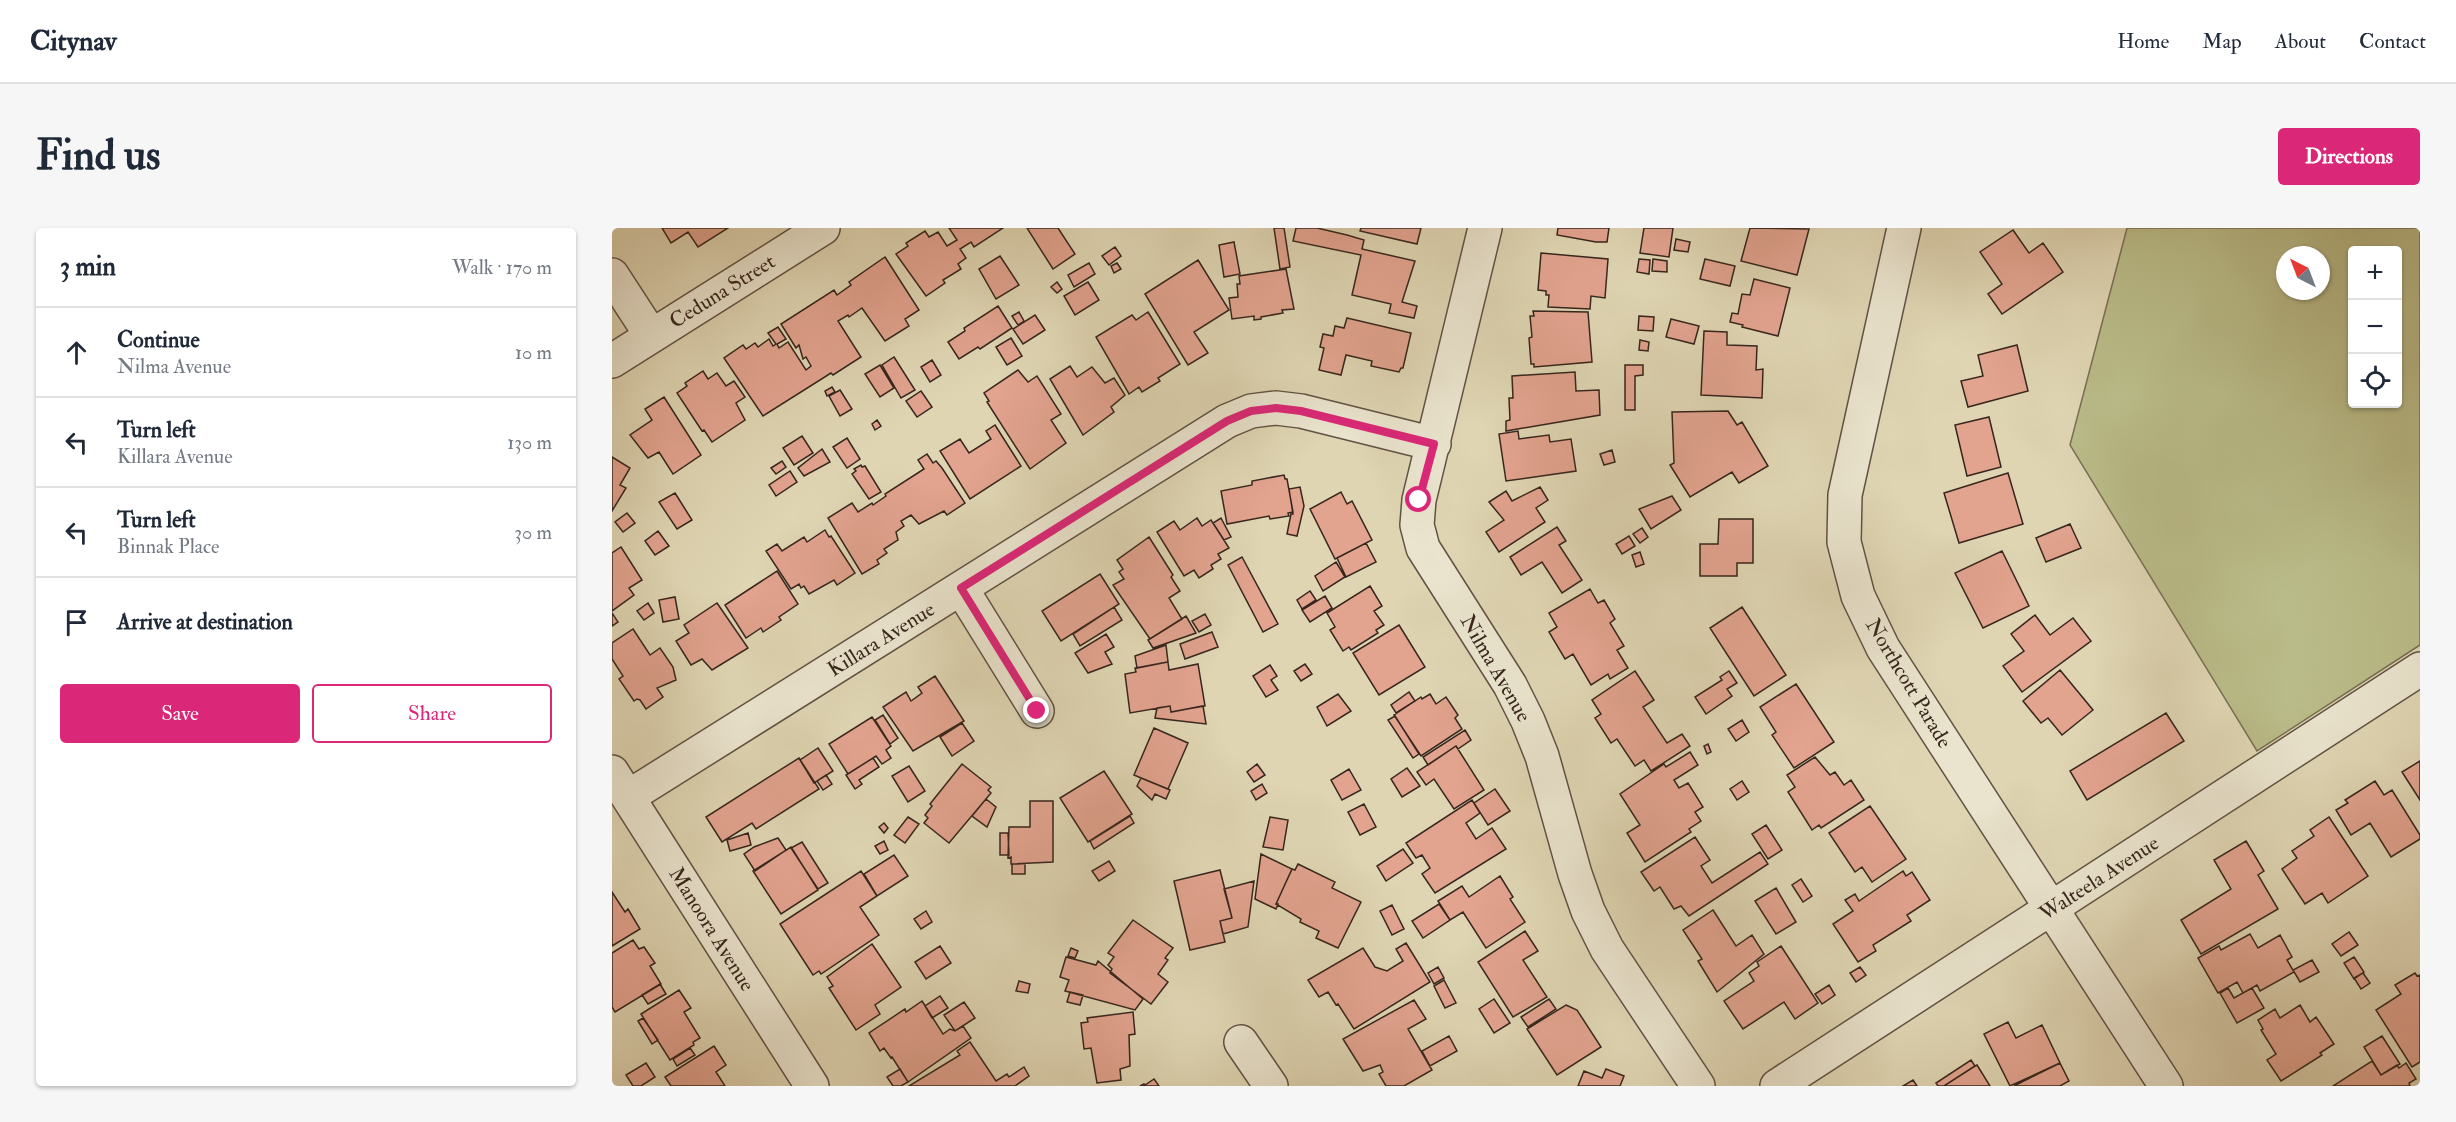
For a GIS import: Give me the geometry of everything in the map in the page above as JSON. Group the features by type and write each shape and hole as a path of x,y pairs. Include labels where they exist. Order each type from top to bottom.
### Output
{"street":[{"name":"Ceduna Street","path":"651,335 823,228"},
{"name":"Nilma Avenue","path":"1485,228 1419,500 1417,525 1423,548 1510,685 1528,721 1542,756 1575,874 1588,911 1607,949 1698,1086"},
{"name":"Northcott Parade","path":"1904,228 1845,495 1844,542 1858,596 1883,648 2166,1086"},
{"path":"612,275 651,335 612,361"},
{"name":"Killara Avenue","path":"620,784 961,588 1203,435 1251,411 1276,408 1301,411 1434,444"},
{"path":"961,588 1037,711"},
{"name":"Walteela Avenue","path":"1777,1086 2420,669"},
{"name":"Manoora Avenue","path":"620,784 812,1086"},
{"path":"1241,1042 1271,1086"}],"green space":[{"path":"2127,228 2420,228 2420,645 2257,751 2070,445"}],"building":[{"path":"662,228 728,228 698,247 688,232 671,243"},
{"path":"949,228 1003,228 974,247 971,242 960,249 966,258 958,264 961,269 943,280 945,283 926,296 896,254 908,246 906,243 925,231 929,237 938,232 947,246 957,240"},
{"path":"1027,228 1058,228 1075,254 1053,269"},
{"path":"1274,228 1284,228 1290,267 1280,269"},
{"path":"1296,228 1317,228 1347,235 1364,240 1362,249 1415,261 1402,302 1417,306 1414,318 1389,313 1391,304 1352,295 1361,255 1293,241"},
{"path":"1361,228 1421,228 1417,244 1360,231"},
{"path":"1558,228 1609,228 1607,242 1596,242 1557,235"},
{"path":"1644,228 1673,228 1669,257 1640,253"},
{"path":"1750,228 1809,229 1797,275 1741,261"},
{"path":"2013,230 2029,253 2043,243 2063,272 2002,314 1988,294 2002,284 1980,252"},
{"path":"1676,239 1690,242 1688,252 1674,250"},
{"path":"1234,242 1240,274 1224,277 1219,245"},
{"path":"1115,247 1121,256 1109,265 1102,256"},
{"path":"1541,253 1608,259 1605,298 1591,296 1590,309 1548,307 1549,295 1546,295 1546,291 1538,290"},
{"path":"1000,256 1019,285 996,299 979,269"},
{"path":"885,257 919,310 905,319 909,326 885,341 862,308 838,321 861,357 763,416 724,358 743,345 746,349 755,343 758,347 769,339 773,346 776,344 768,333 778,327 786,339 777,344 779,348 788,342 806,370 811,366 806,357 803,359 799,345 796,348 781,324 834,290 837,295 851,285 849,282"},
{"path":"1639,259 1650,260 1649,274 1637,272"},
{"path":"1653,259 1667,261 1667,272 1652,271"},
{"path":"1705,259 1735,266 1730,286 1700,279"},
{"path":"1198,260 1229,310 1194,332 1208,353 1188,365 1145,294"},
{"path":"1089,263 1095,274 1074,287 1068,275"},
{"path":"1117,263 1121,269 1114,273 1111,266"},
{"path":"1286,269 1294,309 1282,310 1283,313 1261,317 1261,319 1254,320 1254,316 1232,319 1229,298 1238,297 1239,276"},
{"path":"1754,279 1790,288 1778,336 1730,322 1732,313 1738,314 1742,294 1750,295"},
{"path":"1057,282 1062,289 1057,293 1051,287"},
{"path":"1088,282 1099,300 1075,315 1064,296"},
{"path":"998,306 1012,328 980,349 978,347 959,359 948,342 965,331 964,328"},
{"path":"1533,311 1588,312 1592,362 1534,367 1534,364 1531,364 1529,338 1532,337 1530,316 1534,316"},
{"path":"1019,312 1024,321 1018,325 1012,316"},
{"path":"1148,312 1180,364 1158,378 1160,381 1142,392 1139,387 1129,394 1096,337 1132,315 1136,320"},
{"path":"1035,315 1045,330 1023,344 1013,329"},
{"path":"1639,316 1654,317 1653,331 1638,330"},
{"path":"1347,318 1411,333 1403,368 1399,372 1371,366 1372,361 1346,355 1341,375 1319,370 1324,348 1320,347 1323,334 1333,336 1335,326 1344,328"},
{"path":"1671,319 1699,326 1694,344 1666,337"},
{"path":"1704,331 1727,332 1727,345 1757,346 1756,370 1763,369 1762,398 1701,395"},
{"path":"1011,338 1022,356 1007,365 996,347"},
{"path":"1640,340 1649,342 1648,351 1639,350"},
{"path":"2017,345 2028,391 1968,407 1961,381 1983,376 1978,355"},
{"path":"894,357 915,390 901,398 882,365"},
{"path":"932,360 941,375 930,382 921,367"},
{"path":"880,365 894,388 880,397 865,374"},
{"path":"1625,365 1643,365 1643,375 1635,376 1635,410 1625,410"},
{"path":"1070,366 1077,377 1092,367 1105,383 1114,378 1125,395 1111,407 1114,412 1083,435 1050,379"},
{"path":"1018,370 1028,382 1037,376 1061,414 1051,420 1066,443 1030,469 987,402 989,401 984,393"},
{"path":"703,371 708,379 717,373 726,386 734,381 745,397 736,403 745,420 712,442 677,393 687,386 685,383"},
{"path":"1575,372 1576,391 1599,390 1600,415 1506,431 1506,421 1510,420 1509,398 1513,398 1512,376"},
{"path":"832,387 835,392 827,396 825,391"},
{"path":"840,390 852,409 840,416 829,396"},
{"path":"921,391 932,407 917,417 906,401"},
{"path":"664,397 701,455 673,474 659,452 648,458 630,435 652,420 645,409"},
{"path":"1728,411 1737,425 1742,422 1768,466 1739,483 1732,472 1690,497 1670,465 1674,463 1672,412"},
{"path":"1989,417 2001,467 1967,476 1955,425"},
{"path":"877,420 881,426 875,430 872,424"},
{"path":"995,425 1021,466 970,499 940,451 960,439 969,453 991,439 986,431"},
{"path":"1518,431 1519,439 1549,435 1550,442 1571,439 1576,471 1506,481 1499,434"},
{"path":"802,436 813,453 794,465 783,448"},
{"path":"847,438 860,459 847,468 833,447"},
{"path":"822,449 830,462 804,476 798,468"},
{"path":"1612,450 1615,462 1604,465 1600,454"},
{"path":"927,454 933,463 936,461 942,468 965,503 947,515 944,511 919,524 911,515 901,521 904,526 896,532 898,540 884,549 887,553 877,560 879,564 862,574 828,518 852,503 858,512 872,503 873,505 886,496 885,494 924,469 918,460"},
{"path":"612,457 630,468 620,485 626,488 612,511"},
{"path":"782,461 786,467 776,474 771,468"},
{"path":"861,465 865,466 881,492 869,499 852,474 856,471 854,469"},
{"path":"790,471 797,482 776,496 769,485"},
{"path":"2008,473 2023,524 1959,543 1944,493"},
{"path":"1284,475 1287,479 1293,512 1288,513 1289,516 1270,519 1269,516 1227,524 1221,491 1252,485 1252,481"},
{"path":"1300,487 1304,506 1297,536 1287,534 1291,514 1293,514 1289,489"},
{"path":"1540,487 1548,500 1536,508 1545,522 1499,552 1486,532 1504,520 1489,502 1506,491 1512,501"},
{"path":"1341,492 1347,504 1352,501 1372,540 1335,559 1310,509"},
{"path":"675,493 692,520 677,529 659,502"},
{"path":"1672,496 1681,510 1651,529 1639,509"},
{"path":"627,513 635,523 623,532 615,522"},
{"path":"1197,518 1202,526 1211,520 1229,548 1218,554 1221,559 1211,565 1213,569 1199,578 1194,570 1184,576 1157,532 1174,521 1180,530"},
{"path":"1221,518 1231,537 1224,540 1213,523"},
{"path":"1719,519 1753,519 1753,563 1737,563 1737,576 1700,576 1700,544 1718,544"},
{"path":"2070,524 2081,548 2046,562 2036,538"},
{"path":"1557,527 1566,541 1559,545 1582,580 1562,593 1542,562 1521,575 1510,557"},
{"path":"1642,528 1648,537 1640,543 1633,534"},
{"path":"825,530 855,573 837,585 834,580 809,594 804,586 801,588 799,584 791,589 766,551 777,544 782,551 804,537 807,542"},
{"path":"658,531 669,546 655,555 645,541"},
{"path":"1629,536 1635,546 1622,554 1616,544"},
{"path":"1149,537 1173,575 1171,577 1180,591 1169,598 1182,619 1150,639 1113,585 1124,579 1119,572 1123,569 1117,560"},
{"path":"1366,543 1376,562 1346,577 1337,558"},
{"path":"621,547 642,580 629,588 634,595 612,611 612,553"},
{"path":"2002,551 2029,606 1983,628 1955,573"},
{"path":"1640,552 1644,564 1636,567 1632,555"},
{"path":"1242,557 1278,624 1263,632 1228,565"},
{"path":"1336,562 1345,577 1323,591 1315,576"},
{"path":"777,571 798,604 779,617 781,620 763,632 761,628 746,638 725,605"},
{"path":"1100,574 1119,604 1061,641 1042,611"},
{"path":"1370,586 1382,606 1374,611 1384,625 1376,630 1378,633 1351,650 1349,647 1343,651 1330,630 1335,627 1327,613"},
{"path":"1590,589 1598,603 1604,600 1615,619 1610,623 1624,646 1617,650 1628,668 1610,679 1608,674 1591,685 1573,654 1565,659 1549,632 1557,627 1549,613"},
{"path":"1310,591 1316,600 1302,609 1297,600"},
{"path":"1325,596 1332,608 1310,622 1302,610"},
{"path":"675,597 679,619 663,622 659,600"},
{"path":"648,603 654,613 644,620 637,611"},
{"path":"717,603 748,648 712,670 702,659 691,665 676,641 689,633 684,625"},
{"path":"1114,607 1122,620 1080,646 1073,634"},
{"path":"1742,607 1786,675 1754,696 1710,628"},
{"path":"612,613 618,622 612,626"},
{"path":"1205,614 1211,625 1199,632 1192,621"},
{"path":"2035,615 2050,635 2073,618 2091,641 2022,692 2003,666 2024,651 2011,634"},
{"path":"1186,616 1196,633 1153,648 1148,640"},
{"path":"1399,625 1425,667 1379,695 1353,653"},
{"path":"633,629 650,655 660,648 673,667 676,680 657,688 663,697 646,709 640,700 634,701 619,679 623,676 612,659 612,643"},
{"path":"1212,632 1218,647 1185,659 1180,644"},
{"path":"1106,634 1114,647 1105,652 1112,664 1088,673 1075,653"},
{"path":"1166,645 1168,662 1137,668 1135,656"},
{"path":"1168,662 1169,670 1198,664 1205,706 1171,712 1170,706 1130,713 1125,674 1136,672 1135,668"},
{"path":"1305,664 1312,674 1301,681 1294,671"},
{"path":"1270,665 1277,676 1271,680 1278,690 1266,697 1253,676"},
{"path":"2060,670 2093,710 2062,735 2048,718 2041,723 2023,701"},
{"path":"1635,671 1654,700 1643,707 1667,743 1682,734 1690,746 1651,771 1644,760 1635,766 1617,739 1611,743 1595,718 1601,714 1592,700"},
{"path":"1729,671 1737,683 1727,689 1732,696 1706,714 1695,697 1722,680 1720,677"},
{"path":"935,676 964,721 913,751 883,707 906,692 911,701 922,693 918,687"},
{"path":"1796,684 1834,742 1794,768 1772,735 1776,732 1760,707"},
{"path":"1409,692 1415,701 1396,713 1391,705"},
{"path":"1338,694 1351,711 1327,726 1317,707"},
{"path":"1430,694 1436,704 1446,697 1458,715 1455,718 1462,729 1421,756 1394,715 1421,697 1422,699"},
{"path":"1170,706 1171,712 1203,706 1206,724 1155,718 1157,708"},
{"path":"2166,713 2184,741 2087,800 2070,771"},
{"path":"883,715 898,738 890,744 875,720"},
{"path":"1395,716 1419,754 1413,758 1388,720"},
{"path":"872,717 891,746 886,750 891,758 882,764 876,756 848,774 829,744"},
{"path":"1742,720 1749,732 1736,741 1728,729"},
{"path":"962,723 974,741 952,756 940,737"},
{"path":"1154,728 1188,743 1168,789 1134,775"},
{"path":"1465,730 1471,740 1458,749 1456,746 1428,765 1423,757"},
{"path":"1708,744 1711,752 1707,754 1704,746"},
{"path":"1456,746 1484,790 1454,809 1434,779 1426,785 1417,772"},
{"path":"818,748 833,771 814,783 800,760"},
{"path":"1690,752 1698,765 1674,780 1679,788 1688,783 1703,807 1695,812 1701,821 1689,829 1691,832 1645,862 1627,833 1640,825 1620,794 1664,764 1666,767"},
{"path":"1815,757 1830,775 1835,772 1844,785 1851,780 1864,800 1821,828 1819,825 1812,830 1788,792 1795,787 1787,775"},
{"path":"799,758 819,789 756,829 752,823 722,842 706,817"},
{"path":"873,758 879,767 859,780 862,784 855,789 846,775"},
{"path":"2420,761 2420,800 2402,772"},
{"path":"962,764 991,787 988,790 991,793 949,843 924,823 928,818 925,815 932,806 930,804"},
{"path":"1257,764 1265,775 1254,782 1247,772"},
{"path":"909,766 925,791 908,802 892,776"},
{"path":"1407,768 1420,786 1402,797 1391,779"},
{"path":"1349,769 1361,790 1342,800 1331,780"},
{"path":"1104,771 1132,814 1088,842 1060,798"},
{"path":"826,775 832,784 823,790 817,781"},
{"path":"1141,778 1170,790 1166,799 1155,794 1152,800 1137,786"},
{"path":"1742,781 1749,792 1737,800 1730,789"},
{"path":"2375,781 2384,795 2392,790 2420,835 2420,839 2391,857 2370,823 2351,835 2336,810 2348,803 2345,800"},
{"path":"1262,784 1267,793 1256,800 1251,791"},
{"path":"1495,789 1510,811 1488,825 1474,803"},
{"path":"986,799 996,807 987,827 972,816"},
{"path":"1472,800 1480,813 1466,823 1476,839 1492,828 1506,849 1435,893 1422,874 1430,868 1422,855 1416,858 1406,843"},
{"path":"1030,801 1053,801 1053,862 1011,864 1011,857 1008,858 1009,827 1030,827"},
{"path":"1364,804 1376,827 1360,835 1348,812"},
{"path":"1870,806 1906,859 1872,882 1862,867 1855,872 1829,833"},
{"path":"1130,816 1134,823 1094,849 1090,841"},
{"path":"908,817 919,824 905,843 894,835"},
{"path":"1270,817 1288,820 1283,850 1263,847"},
{"path":"2329,817 2368,876 2328,903 2322,893 2305,904 2282,869 2297,858 2292,851 2314,836 2310,830"},
{"path":"884,823 888,828 884,833 879,827"},
{"path":"1766,825 1782,850 1768,859 1752,834"},
{"path":"748,833 751,845 730,851 727,840"},
{"path":"1000,833 1008,833 1009,855 1000,855"},
{"path":"1695,837 1710,860 1701,866 1712,883 1760,852 1768,864 1689,916 1681,906 1674,909 1660,887 1654,891 1641,872"},
{"path":"778,838 786,850 755,871 744,854 754,847"},
{"path":"884,841 888,850 880,854 875,846"},
{"path":"2246,841 2264,871 2258,875 2278,909 2201,954 2181,920 2231,889 2214,860"},
{"path":"802,842 828,883 818,889 791,848"},
{"path":"791,847 818,890 781,914 753,871"},
{"path":"1403,849 1413,863 1386,881 1377,866"},
{"path":"1261,854 1292,869 1276,904 1278,904 1276,909 1255,899"},
{"path":"894,855 908,876 877,896 864,874"},
{"path":"1109,861 1115,871 1099,881 1092,871"},
{"path":"1012,864 1025,864 1025,874 1012,874"},
{"path":"1298,864 1335,882 1332,888 1361,902 1338,948 1316,938 1319,931 1300,922 1301,919 1276,904 1292,869 1295,870"},
{"path":"1220,870 1232,918 1220,921 1225,942 1190,950 1174,881"},
{"path":"861,871 877,896 860,907 879,935 821,974 819,971 813,975 780,924"},
{"path":"1903,871 1906,876 1912,872 1930,900 1907,915 1911,921 1873,945 1876,951 1858,962 1833,924 1853,911 1845,900 1855,894 1859,901"},
{"path":"1500,876 1513,897 1510,899 1525,922 1486,948 1463,912 1450,920 1438,901 1462,886 1469,897"},
{"path":"1801,879 1812,896 1803,902 1792,885"},
{"path":"1254,881 1248,927 1223,934 1220,921 1232,918 1224,889"},
{"path":"1776,888 1796,922 1776,934 1755,901"},
{"path":"612,892 625,912 628,909 640,929 612,946"},
{"path":"1439,904 1450,920 1423,938 1412,921"},
{"path":"1392,905 1404,929 1392,935 1380,911"},
{"path":"1713,910 1736,946 1752,935 1764,954 1717,992 1698,961 1702,959 1683,930"},
{"path":"926,911 932,922 921,929 914,919"},
{"path":"1133,920 1173,948 1165,958 1168,960 1158,974 1168,982 1151,1004 1110,973 1112,969 1108,965 1114,957 1108,953"},
{"path":"1525,931 1538,951 1523,960 1547,997 1513,1017 1478,962"},
{"path":"2349,932 2358,945 2341,956 2332,944"},
{"path":"2250,934 2258,948 2280,935 2292,957 2287,960 2294,972 2260,991 2257,985 2243,993 2237,982 2218,993 2198,958 2219,946 2221,950"},
{"path":"633,940 639,949 644,947 655,963 650,966 661,984 615,1012 612,1007 612,953"},
{"path":"1406,943 1430,982 1354,1029 1328,992 1319,997 1308,980 1363,948 1375,967 1387,971 1403,961 1396,949"},
{"path":"872,944 901,987 875,1005 880,1014 856,1030 829,988 833,986 827,977"},
{"path":"940,946 951,963 926,979 915,962"},
{"path":"1781,946 1818,1003 1795,1019 1784,1002 1743,1029 1724,1001 1754,981 1749,973 1759,966 1757,962"},
{"path":"1071,948 1078,951 1075,958 1068,956"},
{"path":"1066,957 1096,965 1098,961 1143,999 1135,1010 1065,991 1069,980 1060,977"},
{"path":"2354,957 2364,972 2354,979 2344,963"},
{"path":"2312,960 2319,972 2300,982 2293,970"},
{"path":"1438,967 1444,978 1434,984 1428,973"},
{"path":"1860,967 1866,975 1856,982 1850,973"},
{"path":"2363,973 2370,983 2361,989 2354,978"},
{"path":"2415,973 2417,976 2420,975 2420,1062 2412,1067 2376,1010 2401,994 2395,985"},
{"path":"1444,980 1456,1003 1445,1008 1434,986"},
{"path":"1019,981 1030,984 1028,993 1016,991"},
{"path":"660,984 666,994 648,1004 642,995"},
{"path":"1829,985 1835,995 1822,1004 1815,994"},
{"path":"2228,988 2234,998 2252,988 2264,1008 2237,1023 2220,993"},
{"path":"679,990 691,1008 684,1012 700,1038 693,1042 694,1045 670,1060 641,1014"},
{"path":"1070,992 1083,995 1080,1005 1067,1002"},
{"path":"940,996 948,1008 932,1018 925,1006"},
{"path":"1494,999 1510,1023 1494,1033 1479,1009"},
{"path":"1549,999 1556,1009 1528,1027 1521,1017"},
{"path":"1414,1000 1426,1019 1408,1029 1432,1070 1404,1086 1386,1086 1379,1074 1383,1072 1380,1065 1363,1071 1343,1039"},
{"path":"922,1001 943,1034 950,1029 955,1031 963,1026 971,1038 908,1082 892,1057 884,1048 880,1051 869,1033 905,1009 906,1012"},
{"path":"964,1002 975,1018 955,1031 944,1015"},
{"path":"1566,1005 1577,1010 1601,1047 1557,1075 1527,1029"},
{"path":"2300,1005 2310,1022 2316,1017 2334,1044 2320,1053 2322,1055 2281,1081 2267,1060 2276,1054 2261,1030 2263,1029 2258,1020 2275,1009 2280,1018"},
{"path":"1133,1012 1135,1034 1129,1035 1130,1066 1120,1069 1121,1080 1097,1083 1091,1048 1084,1049 1081,1023 1088,1022 1087,1018"},
{"path":"643,1018 658,1040 652,1044 638,1021"},
{"path":"2008,1022 2016,1038 2042,1025 2060,1063 2010,1086 1984,1034"},
{"path":"1449,1036 1457,1051 1430,1066 1422,1051"},
{"path":"2382,1036 2400,1064 2381,1075 2364,1047"},
{"path":"970,1042 996,1081 1007,1074 1009,1077 1024,1067 1029,1076 1015,1086 909,1086 960,1055 957,1051"},
{"path":"714,1046 726,1065 716,1072 725,1086 671,1086 665,1077"},
{"path":"690,1048 695,1055 677,1066 673,1059"},
{"path":"1971,1060 1975,1066 1944,1086 1938,1086 1936,1083"},
{"path":"2372,1061 2381,1075 2397,1065 2399,1068 2406,1063 2416,1079 2409,1083 2410,1086 2333,1086"},
{"path":"646,1063 655,1077 641,1086 633,1086 626,1075"},
{"path":"2060,1063 2069,1081 2060,1086 2014,1086"},
{"path":"1977,1065 1990,1086 1944,1086 1975,1066"},
{"path":"900,1069 908,1082 901,1086 893,1086 887,1077"},
{"path":"1606,1069 1624,1076 1620,1086 1578,1086 1584,1071 1602,1078"},
{"path":"1154,1079 1159,1086 1140,1086 1145,1085"},
{"path":"1913,1080 1917,1086 1903,1086"}],"route":[{"path":"1037,711 961,588 1227,421 1251,411 1276,408 1301,411 1434,444 1419,500"}]}
